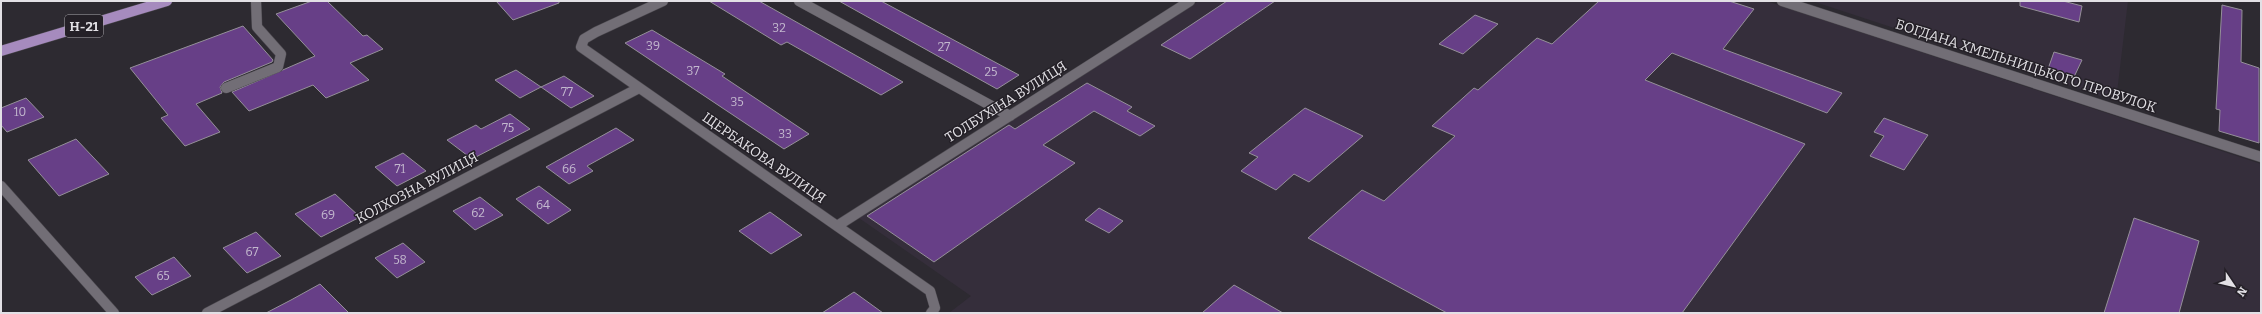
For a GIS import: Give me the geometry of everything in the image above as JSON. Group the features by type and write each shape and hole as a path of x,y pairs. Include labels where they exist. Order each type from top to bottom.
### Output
{"main road":[{"name":"Н-21","path":"1,51 167,1"}],"street":[{"path":"226,88 278,67 281,54 257,27 256,1"},
{"name":"ЩЕРБАКОВА ВУЛИЦЯ","path":"663,1 596,32 584,39 581,47 930,291 935,308 931,313"},
{"path":"799,1 1010,116"},
{"name":"ТОЛБУХІНА ВУЛИЦЯ","path":"837,226 1189,1"},
{"name":"БОГДАНА ХМЕЛЬНИЦЬКОГО ПРОВУЛОК","path":"1782,1 2261,157"},
{"name":"КОЛХОЗНА ВУЛИЦЯ","path":"207,313 639,88"},
{"path":"1,186 114,313"}],"shaded area":[{"path":"1199,1 1766,1 2261,164 2261,313 949,313 971,296 859,218"},
{"path":"1812,1 2128,1 2116,101"}],"building":[{"path":"312,1 327,1 363,36 367,35 383,49 350,63 369,80 326,98 313,85 249,111 232,92 315,56 276,14"},
{"path":"496,1 559,1 559,3 513,20"},
{"path":"709,1 759,1 903,82 881,95 787,42 781,45"},
{"path":"839,1 881,1 1019,75 997,89"},
{"path":"1227,1 1275,1 1190,59 1161,45"},
{"path":"1599,1 1729,1 1754,9 1723,49 1842,93 1827,113 1672,53 1645,80 1805,144 1682,313 1447,313 1308,238 1362,190 1384,201 1455,136 1432,126 1474,88 1478,90 1537,38 1552,44"},
{"path":"2020,1 2063,1 2082,6 2079,22 2020,6"},
{"path":"2222,5 2242,10 2241,62 2259,68 2259,143 2219,131 2220,110 2216,109"},
{"path":"1475,15 1498,24 1463,54 1439,44"},
{"path":"243,26 273,60 272,62 224,82 220,87 222,93 196,104 220,132 185,146 161,118 168,115 130,68"},
{"path":"652,30 725,74 722,76 809,134 784,149 625,43"},
{"path":"2054,52 2082,60 2074,77 2048,69"},
{"path":"516,70 541,87 520,98 495,80"},
{"path":"564,76 594,96 571,108 541,87"},
{"path":"1087,83 1132,107 1127,111 1155,126 1140,136 1094,111 1043,145 1075,163 934,262 867,216 1009,125 1015,129"},
{"path":"26,98 44,117 7,132 1,125 1,108"},
{"path":"1305,108 1363,136 1309,182 1294,174 1276,190 1241,171 1258,157 1249,153"},
{"path":"510,114 530,129 472,159 447,140 476,125 481,129"},
{"path":"1884,118 1928,135 1904,170 1870,156 1884,136 1874,132"},
{"path":"616,128 634,140 587,166 593,171 569,184 546,167"},
{"path":"76,139 109,174 59,196 28,160"},
{"path":"403,153 426,171 397,186 375,167"},
{"path":"539,186 571,210 548,224 516,199"},
{"path":"335,194 360,217 321,237 295,214"},
{"path":"480,197 503,215 475,230 453,211"},
{"path":"1099,208 1123,221 1109,233 1085,220"},
{"path":"770,212 802,235 771,254 739,231"},
{"path":"2134,218 2199,241 2179,313 2104,313"},
{"path":"256,232 281,256 247,273 223,248"},
{"path":"403,243 425,262 397,278 375,258"},
{"path":"174,257 191,276 152,295 135,277"},
{"path":"320,284 349,313 266,313 291,300"},
{"path":"1234,285 1283,313 1202,313"},
{"path":"854,292 883,313 822,313"}]}
